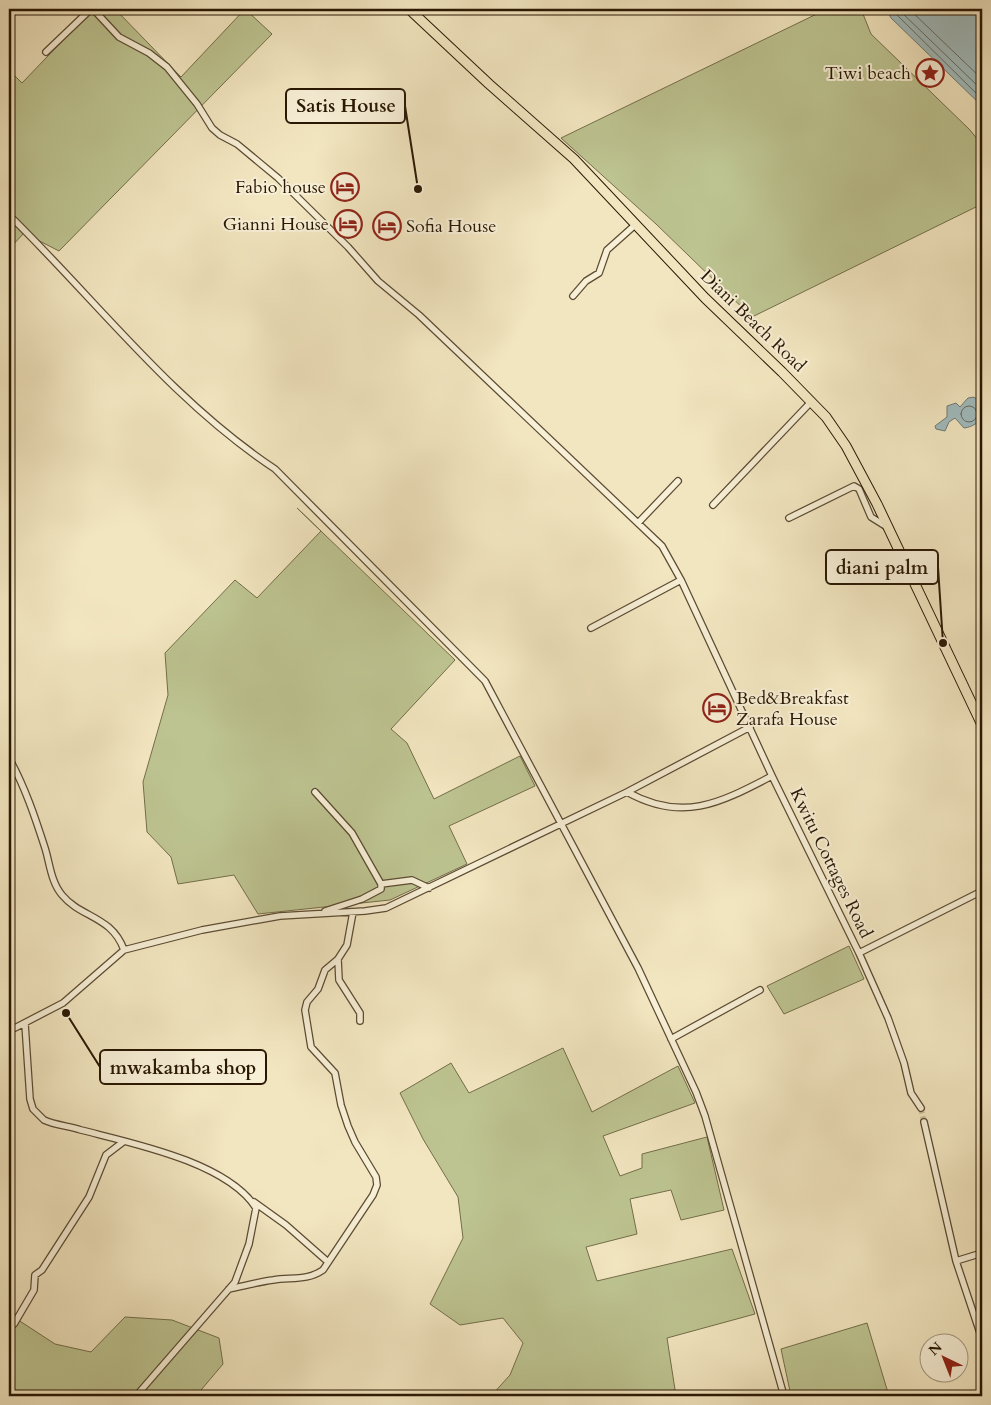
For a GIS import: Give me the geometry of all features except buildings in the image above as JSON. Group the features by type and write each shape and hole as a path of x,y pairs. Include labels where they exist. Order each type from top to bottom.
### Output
{"main road":[{"name":"Diani Beach Road","path":"409,9 489,84 574,159 705,298 812,402 846,446 888,527 982,725"}],"street":[{"path":"46,52 92,9 119,36 149,53 167,67 197,104 212,128 220,135 237,144 278,178 378,281 419,315 662,546 681,580 706,638 772,776"},
{"path":"9,216 143,357 238,444 275,469 478,673 494,696 560,824 638,968 705,1116 784,1396"},
{"path":"573,296 586,281 599,274 607,250 636,226"},
{"path":"713,505 812,402"},
{"path":"638,523 678,481"},
{"path":"788,518 854,486 860,489 871,517 888,527"},
{"path":"591,628 681,580"},
{"path":"9,1031 63,1003 124,950 202,930 280,916 321,912 353,912 386,908 627,792 750,727"},
{"path":"9,758 27,793 55,885 73,905 106,924 121,940 124,950"},
{"name":"Kwitu Cottages Road","path":"627,792 660,806 711,805 772,776 859,954 982,891"},
{"path":"315,792 352,833 381,884 381,888 374,894 321,912"},
{"path":"381,884 412,880 428,888"},
{"path":"229,1289 274,1280 303,1279 316,1275 328,1262 373,1195 376,1177 355,1142 348,1126 341,1105 335,1073 311,1046 306,1010 307,1002 318,989 325,970 338,959 347,945 353,912"},
{"path":"859,954 888,1018 904,1063 911,1094 921,1108"},
{"path":"338,959 339,980 360,1013 360,1021"},
{"path":"671,1039 760,990"},
{"path":"25,1024 28,1081 34,1109 44,1120 52,1124 166,1154 221,1176 234,1184 255,1207 256,1212 243,1264 229,1289 136,1396"},
{"path":"924,1122 956,1261 982,1339"},
{"path":"9,1309 14,1324 34,1290 35,1275 42,1270 89,1197 106,1155 123,1142"},
{"path":"248,1198 275,1216 328,1262"},
{"path":"956,1261 982,1253"}],"green space":[{"path":"93,9 115,9 181,77 245,9 272,34 59,251 24,233 9,249 9,70 22,83"},
{"path":"827,9 861,9 871,34 970,130 982,145 982,204 752,317 656,224 561,138"},
{"path":"321,531 455,660 391,729 407,743 434,799 520,756 535,786 449,826 467,864 390,900 258,914 234,875 178,884 171,857 147,832 143,782 168,695 165,653 235,580 257,598"},
{"path":"849,946 864,979 784,1014 767,986"},
{"path":"563,1048 592,1112 678,1066 695,1103 603,1136 620,1176 642,1168 642,1154 707,1137 724,1210 681,1220 671,1190 630,1199 637,1234 586,1247 597,1281 732,1249 755,1314 667,1338 676,1396 491,1396 510,1375 523,1343 503,1318 460,1325 430,1304 463,1238 458,1197 423,1139 400,1093 451,1063 469,1093"},
{"path":"9,1314 55,1344 91,1352 125,1317 172,1320 219,1338 223,1364 196,1396 9,1396"},
{"path":"867,1323 889,1396 791,1396 781,1349"}],"water":[{"path":"886,9 982,9 982,106 891,18"},
{"path":"974,397 982,412 975,424 964,428 955,418 949,422 945,431 936,429 935,426 947,417 947,406 956,403 960,407 968,398"}],"tunnel":[{"path":"921,1108 924,1122"}],"place":[{"name":"Tiwi beach","path":"930,73"},
{"name":"Fabio house","path":"345,187"},
{"name":"Satis House","path":"418,189"},
{"name":"Gianni House","path":"348,224"},
{"name":"Sofia House","path":"387,226"},
{"name":"diani palm","path":"943,643"},
{"name":"Bed&Breakfast Zarafa House","path":"717,708"},
{"name":"mwakamba shop","path":"66,1013"}]}
